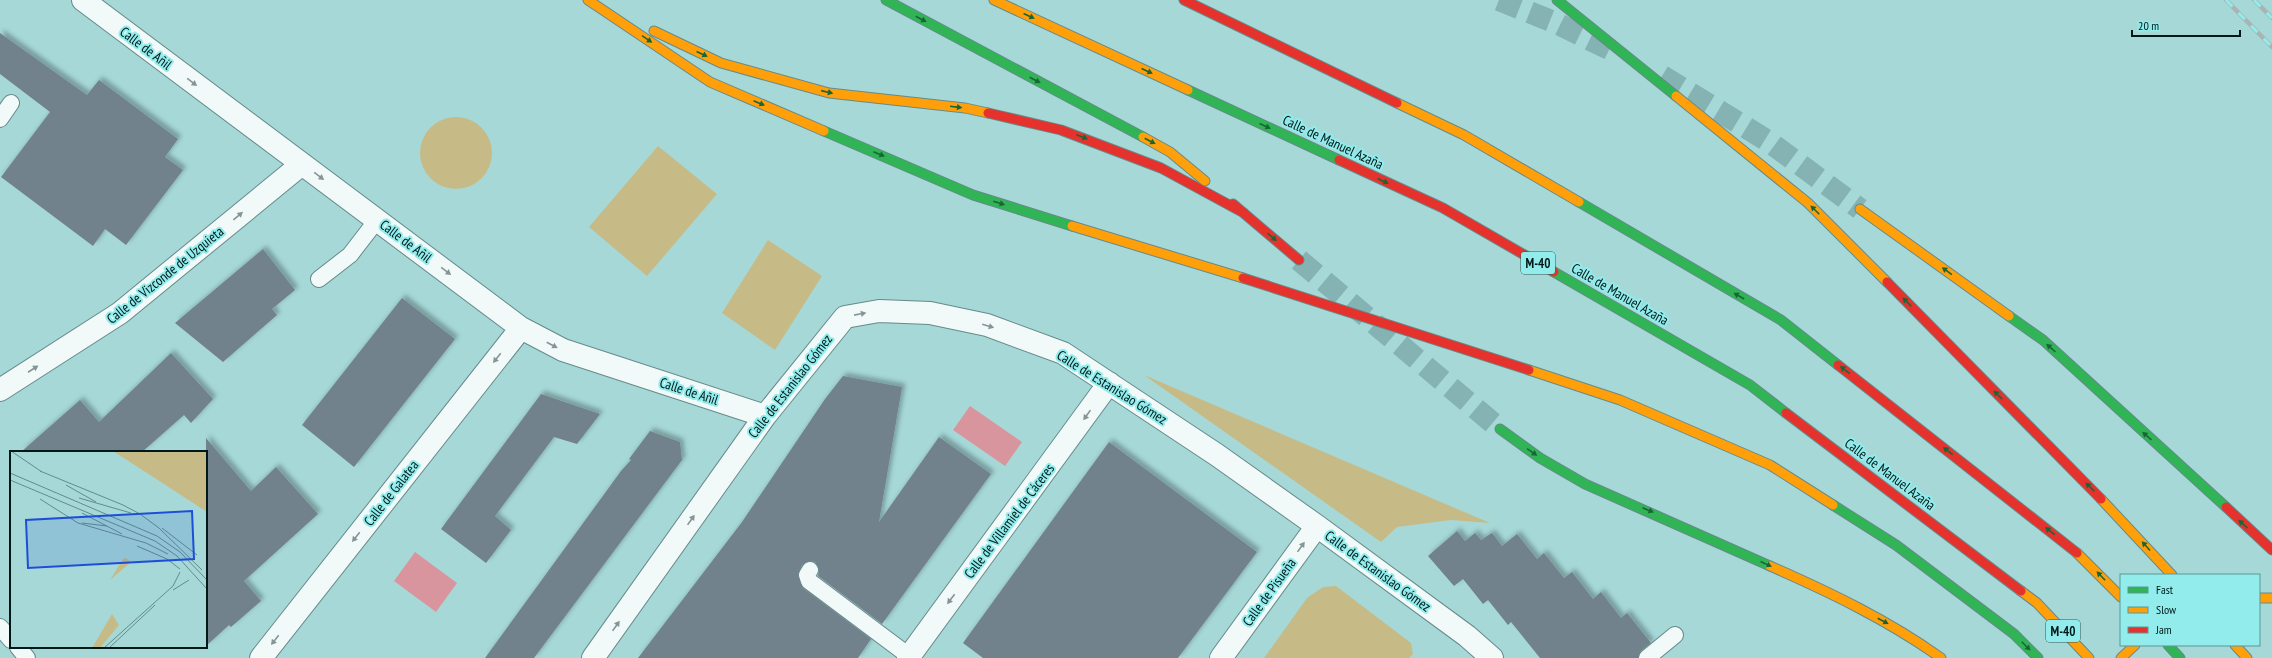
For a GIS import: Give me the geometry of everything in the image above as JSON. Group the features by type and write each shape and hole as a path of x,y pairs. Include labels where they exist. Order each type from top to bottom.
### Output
{"main road":[{"path":"886,0 1170,152 1299,260"},
{"name":"Calle de Manuel Azaña","path":"994,0 1443,208 1750,385 2037,603 2089,658"},
{"path":"1184,0 1464,135 1781,320 2080,555 2120,596"},
{"path":"1557,0 1808,203 2117,515 2171,574"},
{"path":"590,1 721,63 829,93 965,108 1061,130 1161,168 1244,213"},
{"path":"590,1 710,82 973,194 1308,298 1620,400 1770,465 1896,545 2014,634 2038,658"},
{"path":"1860,209 2043,340 2272,550"},
{"path":"1500,430 1540,458 1585,484 1828,592 1906,634 1941,658"},
{"path":"2260,598 2272,598"},
{"path":"2121,658 2134,646"},
{"path":"2169,646 2180,658"},
{"path":"2236,646 2247,658"}],"street":[{"name":"Calle de Añil","path":"83,0 521,328 563,350 765,416"},
{"name":"Calle de Vizconde de Uzquieta","path":"0,390 120,313 302,164"},
{"name":"Calle de Estanislao Gómez","path":"593,658 765,416 845,317 879,311 930,313 987,325 1063,353 1217,455 1317,526 1467,636 1492,658"},
{"name":"Calle de Galatea","path":"261,658 521,328"},
{"name":"Calle de Villamiel de Cáceres","path":"908,657 1109,383"},
{"name":"Calle de Pisueña","path":"1221,658 1317,526"}],"lane":[{"path":"0,119 11,103"},
{"path":"319,280 350,255 377,220"},
{"path":"810,570 807,575 809,581 908,657"},
{"path":"0,627 10,639"},
{"path":"1647,658 1675,635"},
{"path":"19,648 27,658"}],"shaded area":[{"path":"456,117 476,123 486,133 492,153 486,173 476,183 456,189 436,183 426,173 420,153 426,133 436,123"},
{"path":"658,146 717,194 647,276 589,227"},
{"path":"768,240 822,276 775,350 722,313"},
{"path":"1144,375 1490,523 1451,520 1397,527 1381,542"},
{"path":"970,406 1022,442 1005,466 953,430"},
{"path":"415,552 457,583 436,612 394,581"},
{"path":"1336,586 1411,643 1413,654 1409,658 1264,658 1307,598 1323,587"}],"building":[{"path":"0,33 87,95 99,80 178,139 165,157 183,170 126,245 105,229 93,246 1,177 50,112 0,74"},
{"path":"263,249 295,290 272,309 277,315 223,362 175,323"},
{"path":"402,298 455,339 354,467 302,425"},
{"path":"171,353 213,399 191,423 184,415 143,451 22,451 80,400 99,422"},
{"path":"843,376 902,387 879,522 939,437 991,474 882,624 818,576 819,570 815,562 810,561 802,565 798,574 803,588 871,639 858,658 638,658 742,522 825,399"},
{"path":"541,394 600,414 577,444 554,437 495,516 511,530 486,563 441,529"},
{"path":"650,431 680,442 682,460 534,658 485,658 621,471 631,460 629,459"},
{"path":"206,438 251,491 276,467 318,514 244,581 261,601 231,627 229,625 207,645 207,451"},
{"path":"1109,442 1257,552 1178,658 983,658 963,643"},
{"path":"1457,531 1465,541 1475,533 1481,540 1492,533 1502,546 1517,534 1537,559 1544,553 1564,578 1572,572 1593,599 1601,592 1621,618 1627,613 1651,643 1641,651 1638,658 1540,658 1511,622 1508,625 1488,600 1483,604 1463,579 1454,586 1428,556"}],"tunnel":[{"path":"1499,0 1554,22 1613,51"},
{"path":"1662,76 1768,141 1860,209"},
{"path":"1299,260 1500,429"}],"railway":[{"path":"2226,0 2272,47"},
{"path":"2254,0 2272,18"}],"traffic: fast":[{"path":"886,0 1143,137"},
{"path":"1557,0 1676,96"},
{"path":"1188,90 1339,160"},
{"path":"824,131 973,195 1072,226"},
{"path":"1579,202 1781,320 1838,365"},
{"path":"1554,272 1750,385 1786,413"},
{"path":"2009,316 2043,340 2226,507"},
{"path":"1500,429 1540,458 1585,484 1770,566"},
{"path":"1833,505 1896,545 2014,634 2038,658"},
{"path":"2169,646 2180,658"}],"traffic: slow":[{"path":"588,0 710,82 824,131"},
{"path":"994,0 1188,90"},
{"path":"654,31 721,63 829,93 965,108 988,113"},
{"path":"1676,96 1808,203 1887,282"},
{"path":"1397,103 1464,135 1579,202"},
{"path":"1143,137 1170,152 1205,181"},
{"path":"1860,209 2009,316"},
{"path":"1072,226 1243,278"},
{"path":"1529,370 1620,400 1770,465 1833,505"},
{"path":"2101,499 2171,574"},
{"path":"2077,553 2120,596"},
{"path":"1770,566 1814,586 1879,619 1921,644 1941,658"},
{"path":"2021,591 2037,603 2089,658"},
{"path":"2260,598 2272,598"},
{"path":"2121,658 2134,646"},
{"path":"2236,646 2247,658"}],"traffic: jam":[{"path":"1184,0 1397,103"},
{"path":"988,113 1061,130 1161,168 1244,213"},
{"path":"1339,160 1443,208 1554,272"},
{"path":"1233,204 1299,260"},
{"path":"1243,278 1529,370"},
{"path":"1887,282 2101,499"},
{"path":"1838,365 2077,553"},
{"path":"1786,413 2021,591"},
{"path":"2226,507 2272,550"}]}
